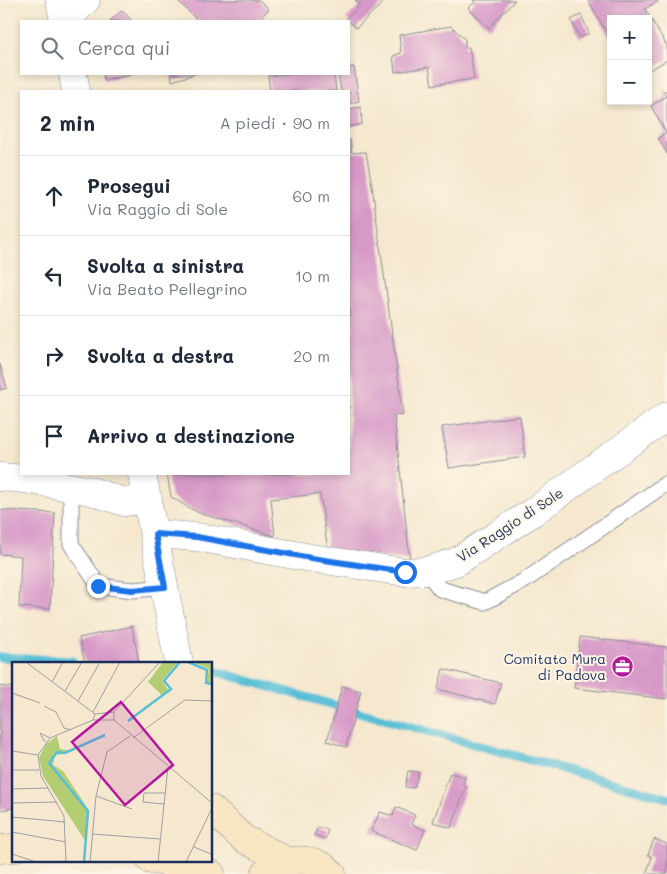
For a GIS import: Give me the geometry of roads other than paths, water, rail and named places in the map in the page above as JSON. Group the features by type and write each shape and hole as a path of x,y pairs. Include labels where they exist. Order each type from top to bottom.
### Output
{"main road":[{"path":"212,811 276,868 302,860 317,863 332,874"},
{"path":"171,862 193,866 212,874"}],"street":[{"path":"60,0 64,20"},
{"path":"65,20 86,0"},
{"path":"73,75 76,90"},
{"name":"Via Raggio di Sole","path":"155,534 197,537 311,558 405,572 426,571 456,562 526,517 667,416"},
{"path":"0,477 25,479 91,491 124,502 145,486 179,662"}],"lane":[{"path":"426,571 440,589 485,602 524,581 667,483"},
{"path":"71,487 71,544 98,586 132,590 165,587"}],"waterway":[{"path":"0,657 72,661"},
{"path":"218,672 337,706"},
{"path":"355,711 667,798"}],"place":[{"name":"Comitato Mura di Padova","path":"622,667"}]}
